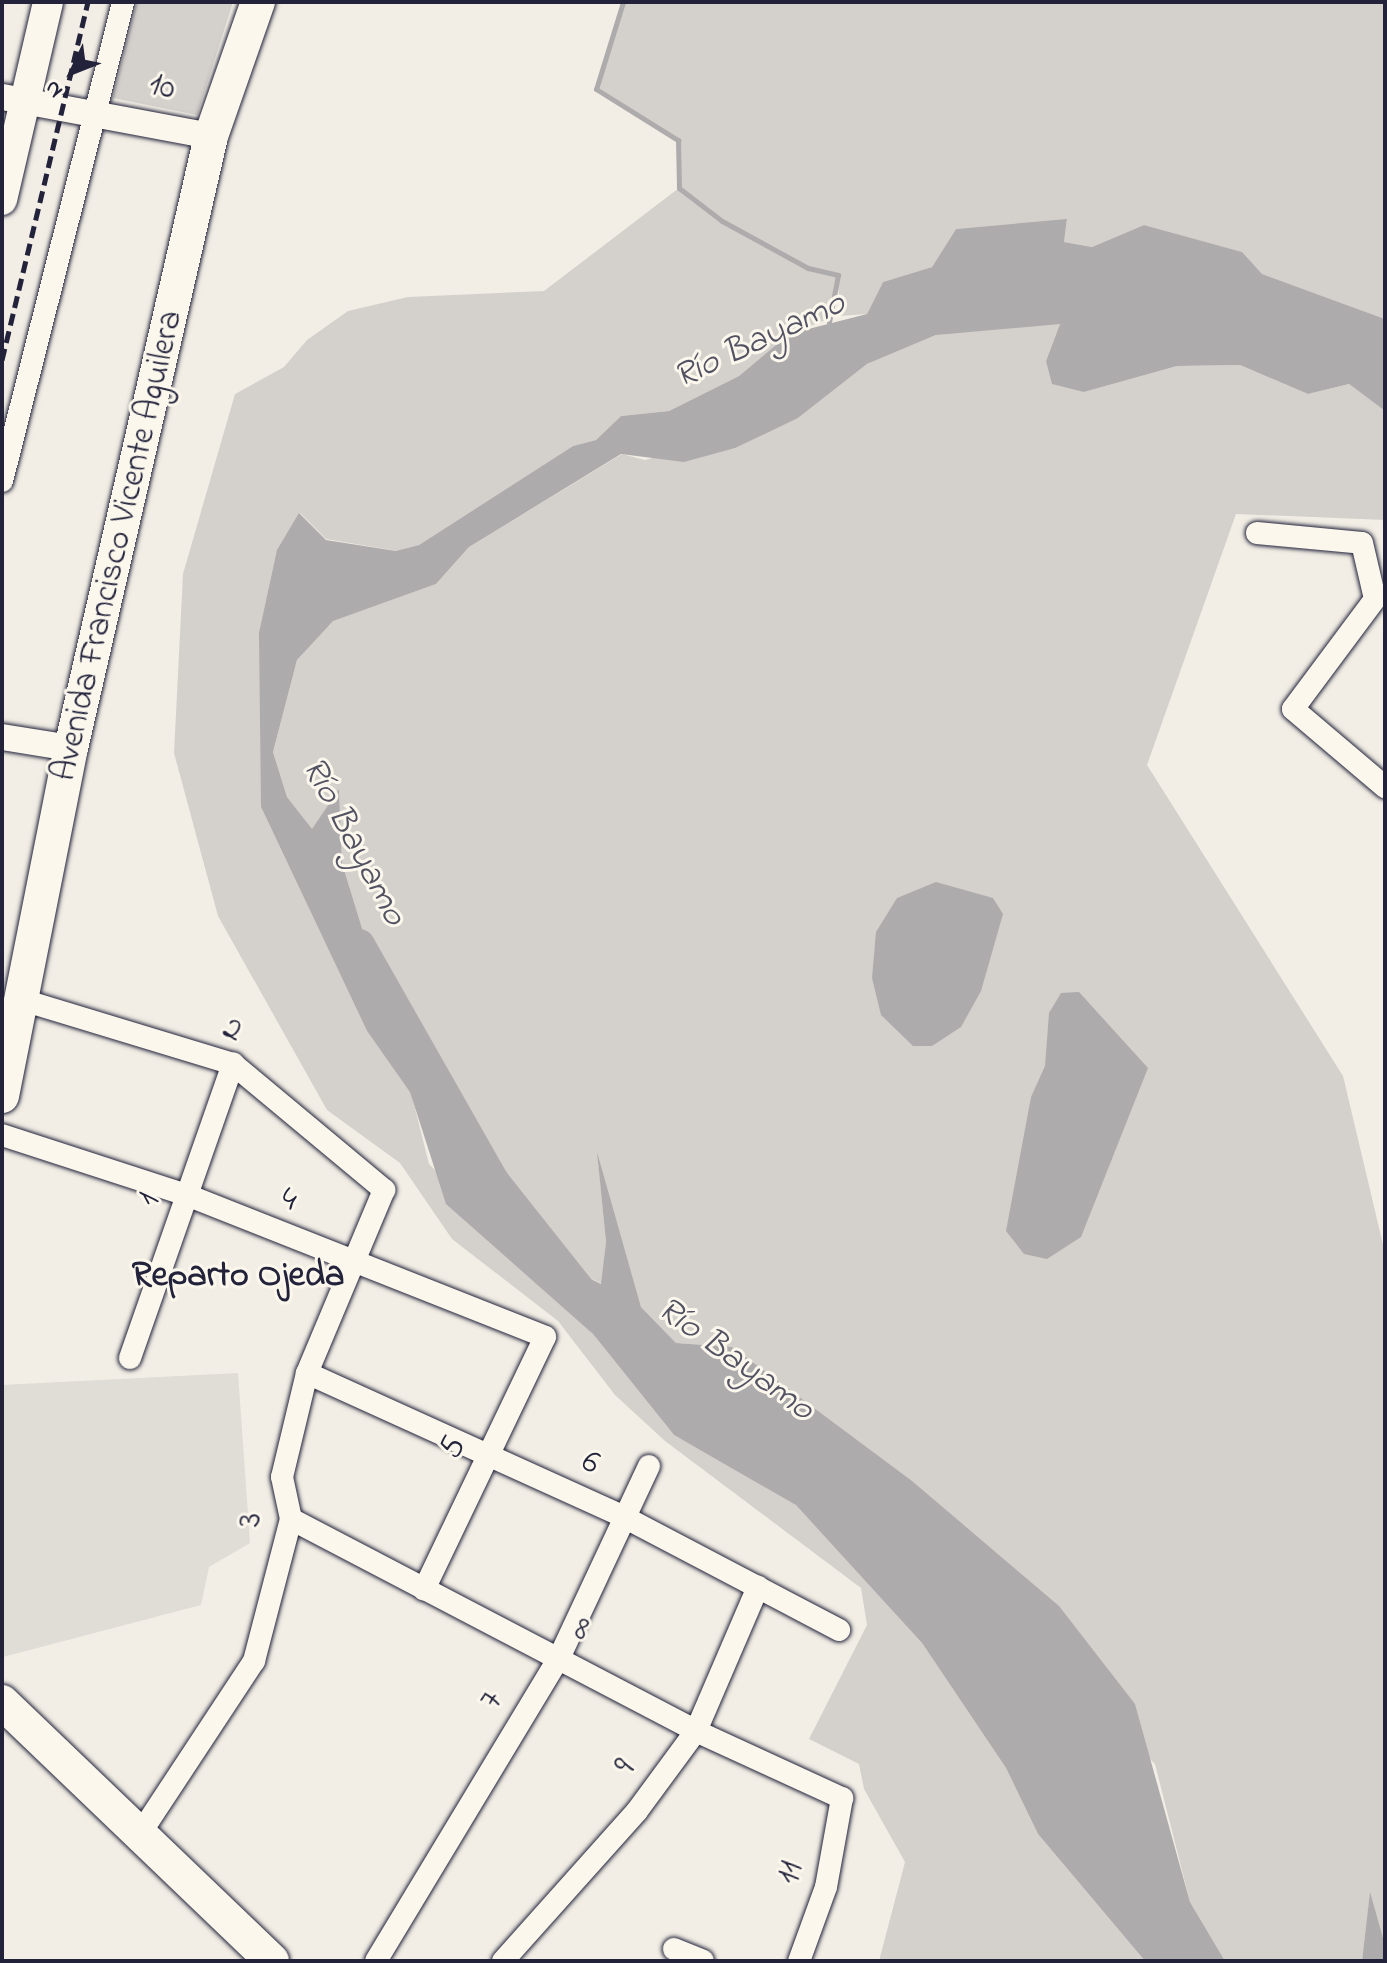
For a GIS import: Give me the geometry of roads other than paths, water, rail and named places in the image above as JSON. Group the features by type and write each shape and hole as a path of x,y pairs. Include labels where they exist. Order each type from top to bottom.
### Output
{"main road":[{"path":"2,200 14,98 48,2"},
{"name":"Avenida Francisco Vicente Aguilera","path":"2,1096 71,748 211,136 258,2"},
{"path":"2,1702 272,1961"}],"street":[{"path":"2,481 123,2"},
{"name":"10","path":"14,98 96,110 211,136"},
{"path":"1257,533 1362,543 1375,599 1293,709 1385,787"},
{"path":"2,737 71,748"},
{"name":"2","path":"19,999 233,1064 384,1190"},
{"name":"1","path":"130,1358 233,1064"},
{"name":"4","path":"2,1135 187,1195 356,1267 545,1337"},
{"name":"3","path":"140,1834 254,1661 291,1519 282,1477 307,1373 356,1267 384,1190"},
{"name":"5","path":"424,1589 545,1337"},
{"name":"6","path":"307,1373 624,1517 839,1630"},
{"name":"7","path":"376,1961 559,1658 649,1466"},
{"name":"8","path":"291,1519 696,1731 842,1798"},
{"name":"9","path":"503,1961 637,1811 696,1731 758,1587"},
{"name":"11","path":"799,1961 826,1887 842,1798"},
{"path":"674,1949 703,1961"}],"water":[{"path":"1067,219 1064,242 1092,247 1144,225 1242,252 1262,274 1385,319 1385,411 1349,384 1308,394 1240,365 1177,366 1084,392 1052,384 1046,361 1060,324 936,335 867,364 798,418 735,448 684,462 621,454 469,547 436,584 333,621 297,660 273,752 287,797 312,829 339,789 342,863 396,1039 470,1171 535,1252 601,1284 606,1242 597,1152 641,1307 676,1343 732,1347 912,1481 1059,1606 1135,1704 1190,1902 1225,1961 1145,1961 1038,1834 1006,1768 922,1643 796,1505 674,1435 593,1334 446,1204 410,1092 367,1031 261,807 259,633 277,550 299,513 326,540 396,551 419,545 573,446 596,440 621,416 669,411 739,376 789,334 867,314 883,282 932,267 956,229"},
{"path":"936,882 993,898 1003,914 981,991 961,1027 932,1046 913,1046 881,1015 872,978 876,932 897,898"},
{"path":"1079,992 1148,1068 1081,1237 1047,1259 1024,1254 1006,1231 1031,1097 1045,1066 1049,1013 1061,993"},
{"path":"1370,1892 1385,1945 1385,1961 1362,1961"}],"waterway":[{"path":"623,2 596,89 678,140 679,188 722,221 808,268 838,275 829,322"},
{"name":"Río Bayamo","path":"359,945 493,1181 581,1292"}],"railway":[{"path":"2,360 88,2"}],"district":[{"name":"Reparto Ojeda","path":"238,1277"}]}
